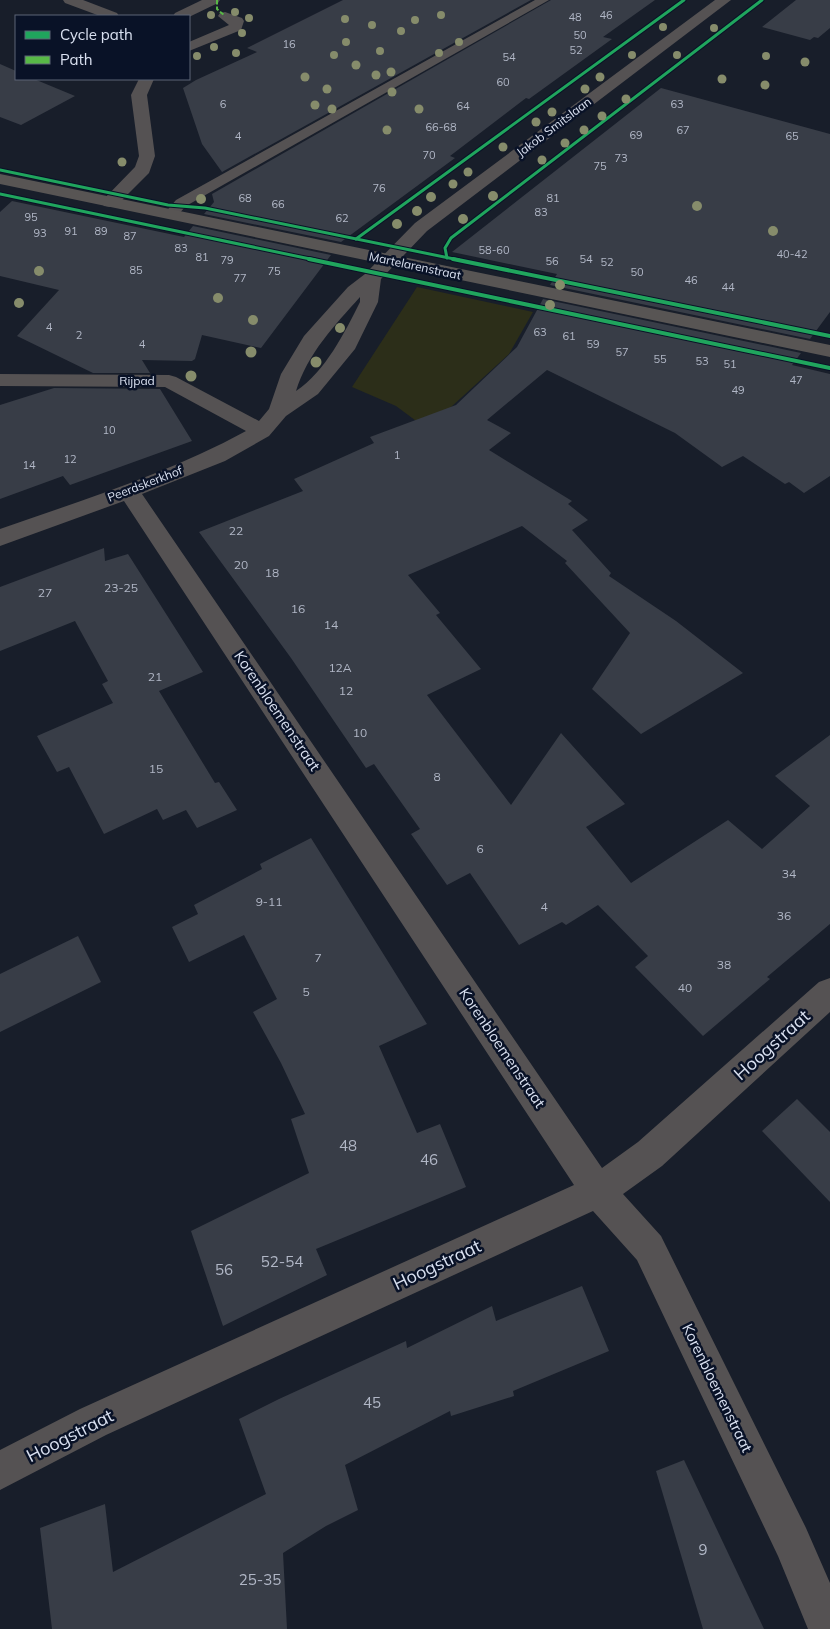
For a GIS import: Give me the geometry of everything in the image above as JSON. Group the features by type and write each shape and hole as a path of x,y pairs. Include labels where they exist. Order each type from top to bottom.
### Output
{"main road":[{"name":"Martelarenstraat","path":"0,179 830,352"}],"street":[{"path":"70,0 109,15"},
{"path":"182,15 213,0"},
{"name":"Jakob Smitslaan","path":"390,260 421,227 724,0"},
{"path":"190,47 236,27 236,21 225,16"},
{"path":"110,202 143,168 147,156 139,95 146,80"},
{"name":"Peerdskerkhof","path":"279,412 291,374 311,340 355,291 372,278 390,260"},
{"name":"Peerdskerkhof","path":"0,538 129,491 217,456 262,430 279,412 311,390 348,345 369,302 372,278"},
{"name":"Rijpad","path":"0,380 169,381 262,430"},
{"name":"Korenbloemenstraat","path":"129,491 598,1191 649,1248 792,1542 829,1629"},
{"name":"Hoogstraat","path":"0,1471 93,1422 598,1191 650,1154 830,992"}],"lane":[{"path":"170,215 180,203 543,0"}],"green space":[{"path":"417,287 533,312 509,354 427,429 396,406 352,387"}],"building":[{"path":"343,0 531,0 222,172 202,144 183,88 196,80 257,52 247,48"},
{"path":"551,0 655,0 603,37 612,39 529,99 526,98 450,156 455,158 341,242 204,214 214,202 212,194"},
{"path":"796,0 830,0 830,28 818,38 814,37 810,40 762,27"},
{"path":"0,64 15,71 15,80 36,80 75,96 21,125 0,117"},
{"path":"661,88 830,134 830,312 810,339 550,285 557,274 452,252"},
{"path":"12,201 184,237 193,226 331,255 261,348 202,335 195,359 192,361 142,360 150,373 93,373 17,336 59,290 0,276 0,212"},
{"path":"543,299 801,353 792,365 830,374 830,476 804,493 789,482 785,484 743,456 722,467 675,433 547,370 487,420 511,433 489,450 572,501 568,504 588,520 572,530 611,573 609,576 676,621 743,673 641,734 592,689 630,633 565,563 567,561 522,526 408,575 440,613 436,615 481,669 427,695 511,805 561,733 625,804 586,827 631,883 728,820 762,849 810,806 775,776 830,735 830,924 767,977 770,979 703,1036 635,967 648,956 598,905 566,925 562,922 519,945 470,873 447,885 411,834 420,829 374,764 366,768 291,658 199,532 303,491 294,479 374,443 370,437 456,405 517,347"},
{"path":"54,388 160,389 192,441 70,485 63,476 0,499 0,405"},
{"path":"104,548 105,561 128,554 203,672 159,691 215,783 219,782 237,810 197,828 186,810 163,820 157,809 104,834 69,767 57,772 37,736 113,703 102,684 108,681 75,621 0,651 0,587"},
{"path":"311,838 427,1024 379,1046 417,1133 440,1124 466,1187 316,1249 327,1275 223,1326 191,1231 309,1173 291,1119 305,1114 281,1063 253,1012 277,999 244,935 189,962 172,927 198,914 194,905 262,869 260,864"},
{"path":"78,936 101,982 0,1032 0,974"},
{"path":"797,1099 830,1132 830,1202 762,1131"},
{"path":"582,1286 609,1351 513,1391 514,1396 451,1416 450,1411 345,1465 358,1510 326,1526 283,1553 287,1629 52,1629 40,1528 105,1504 113,1572 266,1494 239,1419 406,1341 407,1348 492,1306 496,1321"},
{"path":"684,1460 764,1629 703,1629 656,1471"}],"marked path":[{"path":"217,0 217,9 225,16"}],"cycle path":[{"path":"356,239 684,0"},
{"path":"447,258 445,248 451,238 762,0"},
{"path":"0,170 168,205 205,208 830,336"},
{"path":"0,194 830,368"}]}
